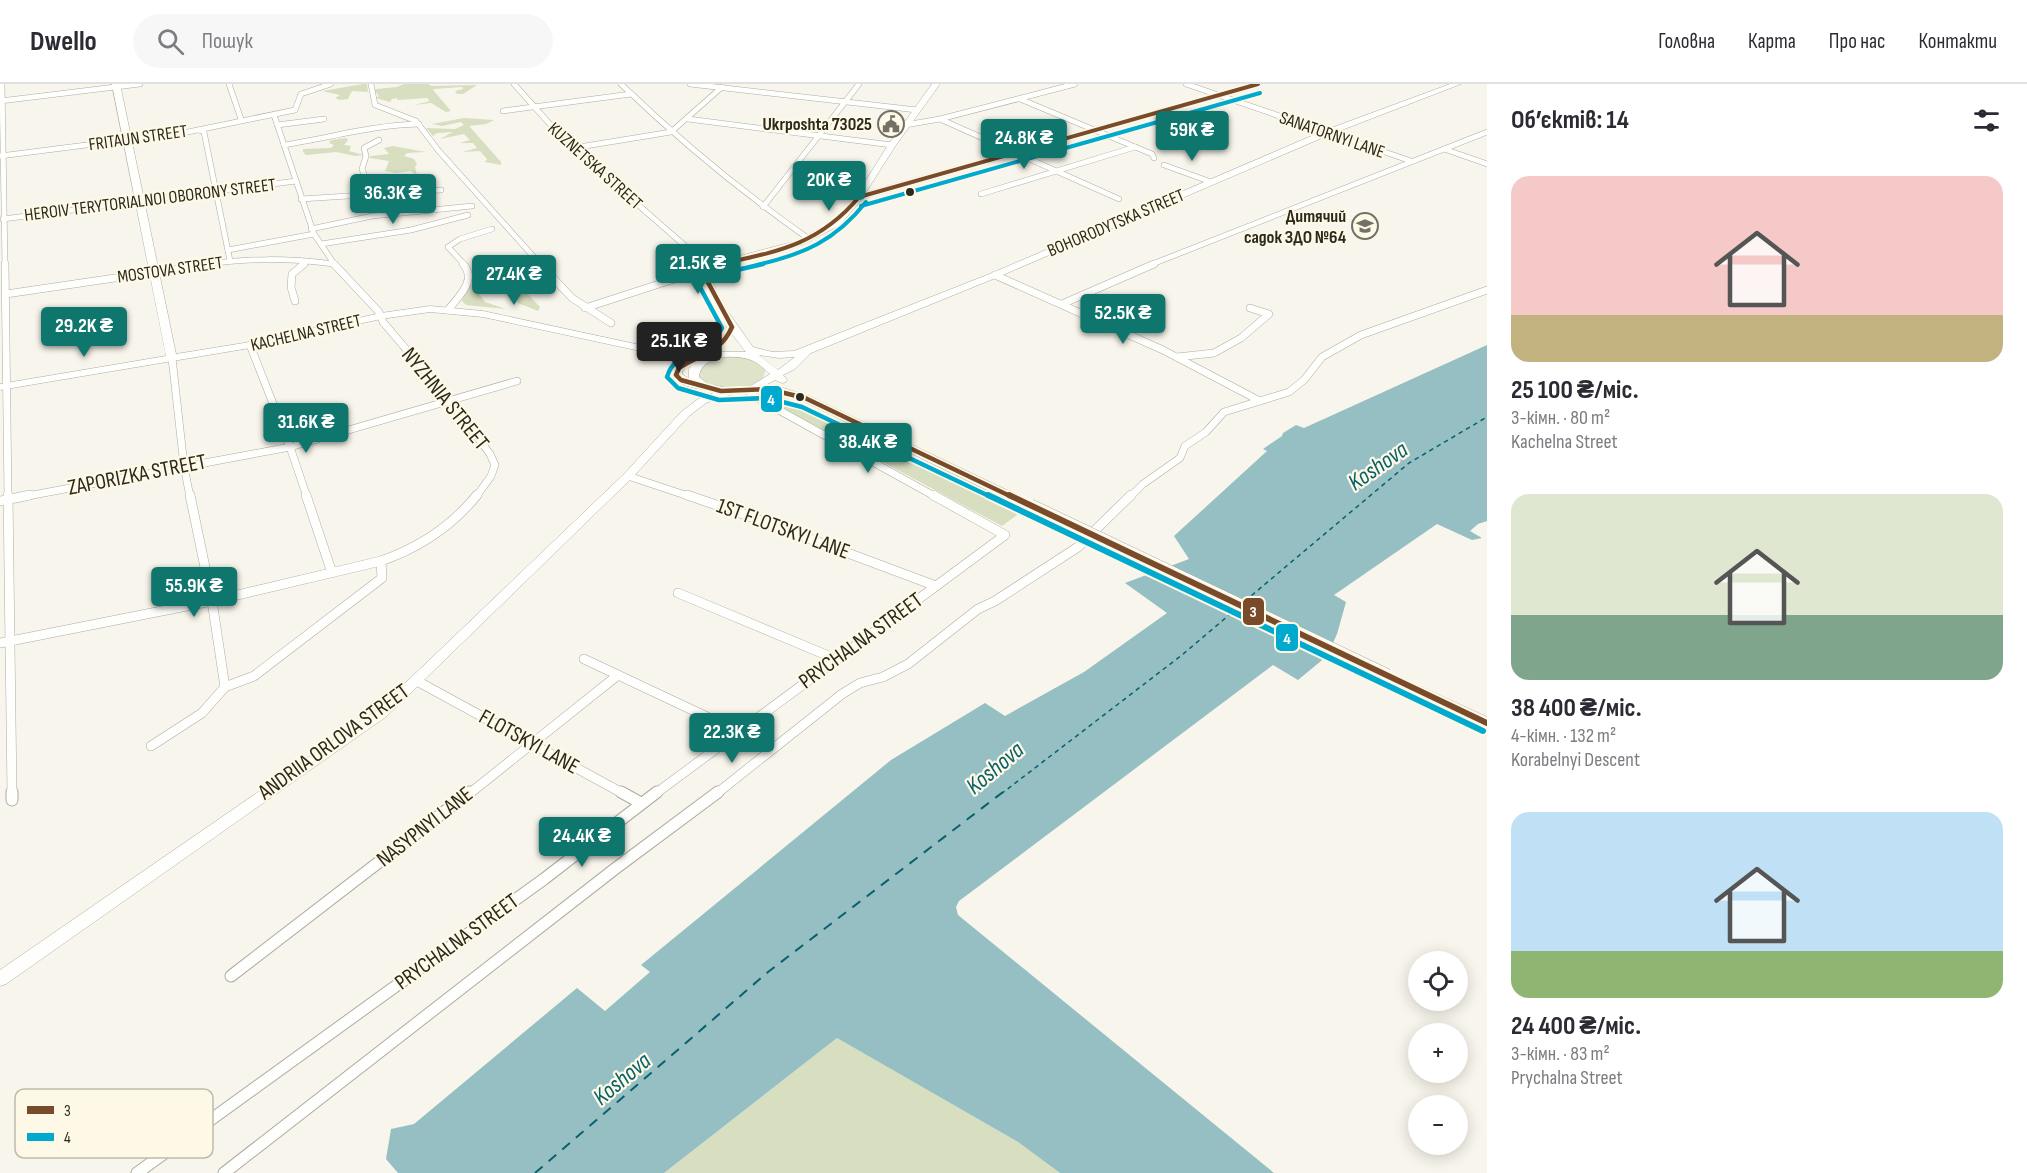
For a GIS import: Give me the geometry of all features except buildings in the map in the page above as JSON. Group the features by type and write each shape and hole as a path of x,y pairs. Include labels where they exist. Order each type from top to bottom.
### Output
{"street":[{"path":"2,84 2,259 6,294 2,386 10,641 12,800"},
{"path":"1,101 140,84"},
{"path":"228,84 241,120"},
{"name":"FRITAUN STREET","path":"2,156 198,130 274,115 295,110 301,94 331,84"},
{"path":"371,84 377,106 412,118 552,278 585,308 611,323"},
{"name":"KUZNETSKA STREET","path":"514,84 533,108 573,148 709,267"},
{"path":"621,84 671,132 763,207 808,239"},
{"path":"690,84 917,110"},
{"path":"763,207 859,84"},
{"path":"805,398 757,358 732,327 706,281 704,272 709,267 808,239 837,224 859,197 905,125 936,84"},
{"path":"905,125 940,119 1075,84"},
{"name":"SANATORNYI LANE","path":"1186,84 1411,161"},
{"path":"859,197 1258,84"},
{"name":"BOHORODYTSKA STREET","path":"710,354 735,354 757,358 790,355 809,350 995,275 1326,133 1457,84"},
{"path":"117,85 172,358 184,466 212,601 225,687"},
{"path":"573,148 671,132 723,86"},
{"path":"503,111 631,94"},
{"path":"1019,99 1152,154 1154,158"},
{"name":"NYZHNIA STREET","path":"274,115 313,232 334,264 381,316 383,322 450,401 490,454 495,465 494,470 474,498 435,534 414,548 381,561"},
{"path":"277,125 324,119"},
{"path":"688,119 892,145"},
{"path":"940,119 1119,199"},
{"path":"284,145 338,137 386,125 418,124"},
{"path":"198,130 204,132 230,261"},
{"path":"1062,304 1190,248 1487,132"},
{"path":"368,193 370,190 362,169 366,156 364,148 379,140"},
{"path":"981,194 1135,147"},
{"path":"1444,149 1487,164"},
{"path":"1164,165 1211,182"},
{"name":"HEROIV TERYTORIALNOI OBORONY STREET","path":"3,219 296,181"},
{"path":"301,199 441,190"},
{"path":"228,250 313,232 372,216 472,206"},
{"path":"321,244 411,230 468,215"},
{"path":"448,310 464,290 470,276 468,269 448,247 453,241 492,230"},
{"name":"MOSTOVA STREET","path":"6,294 230,261 283,258 334,264"},
{"path":"295,301 291,287 292,274 306,262"},
{"path":"585,308 690,274"},
{"path":"995,275 1177,357 1258,400"},
{"path":"224,1173 570,903 758,763 842,694 860,683 883,677 908,664 978,609 995,601 1078,547 1143,484 1180,458 1185,446 1206,432 1224,412 1289,392 1304,380 1322,357 1361,335 1487,290"},
{"path":"1177,357 1214,353 1241,338 1269,314 1250,308"},
{"name":"KACHELNA STREET","path":"2,386 250,345 417,310 448,310 483,314 668,354 710,354"},
{"path":"692,379 710,354 731,336 732,327"},
{"name":"KACHELNA STREET","path":"610,342 658,360 692,379 731,391"},
{"path":"250,345 290,447 332,573"},
{"name":"BOHORODYTSKA STREET","path":"750,349 770,355 790,355"},
{"name":"BOHORODYTSKA STREET","path":"747,390 765,381 772,372 790,367 809,350"},
{"path":"685,414 692,399 691,361 710,354"},
{"path":"788,385 790,367"},
{"name":"ZAPORIZKA STREET","path":"4,500 290,447 517,381"},
{"path":"731,391 768,388 805,398 1487,723"},
{"name":"PRYCHALNA STREET","path":"213,1118 544,879 737,731 1005,535 755,398 747,390"},
{"name":"ANDRIIA ORLOVA STREET","path":"0,979 382,713 628,476 685,414 702,401 731,391"},
{"name":"1ST FLOTSKYI LANE","path":"628,476 746,514 936,586"},
{"path":"0,643 212,601 381,561 382,578 254,676 225,687 218,698 202,713 151,746"},
{"path":"678,593 836,659"},
{"path":"584,659 737,731"},
{"name":"NASYPNYI LANE","path":"231,976 533,744 618,675"},
{"name":"FLOTSKYI LANE","path":"417,681 641,803"},
{"name":"PRYCHALNA STREET","path":"137,1173 158,1158"}],"green space":[{"path":"367,84 368,92 352,91 348,99 340,100 335,98 340,95 322,91"},
{"path":"404,84 477,85 463,94 457,94 455,91 463,89 462,87 434,89 451,111 446,112 431,103 414,105 430,101 427,98 397,100 397,98 390,102 376,98 379,96 374,90"},
{"path":"464,118 494,120 486,124 469,126 501,162 501,165 485,162 487,159 480,151 462,152 477,148 473,143 460,143 470,140 464,134 440,139 453,132 437,133 433,136 426,128 455,129 464,125 461,122 442,126 432,124"},
{"path":"346,138 348,140 344,145 351,146 349,151 364,155 355,156 336,152 306,155 303,152 303,149 331,148 334,145 329,143 331,140"},
{"path":"393,146 426,152 407,153 404,156 414,159 417,164 415,167 417,175 410,171 396,173 385,171 389,161 370,158 370,156 389,154 384,148"},
{"path":"507,274 519,277 517,283 540,307 538,311 518,303 515,291 503,288 496,280"},
{"path":"470,282 485,302 506,309 466,305 462,301"},
{"path":"735,356 755,360 766,369 762,380 747,387 731,389 714,386 700,378 701,367 714,359"},
{"path":"780,396 1021,512 1002,526 765,399"},
{"path":"837,1038 1018,1142 1060,1173 664,1173"}],"water":[{"name":"Koshova","path":"1487,345 1487,521 1478,524 1470,531 1482,538 1472,540 1437,524 1334,595 1346,602 1337,634 1327,656 1298,680 1273,665 959,901 956,907 958,915 1274,1173 1060,1173 1018,1142 837,1038 664,1173 398,1173 386,1159 391,1129 414,1124 577,988 605,1011 650,972 641,965 891,760 985,703 1005,716 1084,672 1167,613 1125,583 1189,559 1174,536 1267,451 1263,449 1283,433 1296,425 1304,428"}],"ferry route":[{"path":"1245,601 1409,463 1487,417"},
{"path":"1001,794 1182,655 1235,610"},
{"path":"535,1173 768,972 1003,792"}],"transit line":[{"name":"3","path":"859,197 1258,84"},
{"name":"4","path":"861,206 1260,93"},
{"name":"3","path":"709,267 772,252 811,238 845,214 859,197"},
{"name":"4","path":"711,276 777,260 817,246 835,235 866,202"},
{"name":"4","path":"701,262 695,278 722,328 710,343 683,355 670,367 667,377 678,388 719,400 767,398 802,407 1483,731"},
{"name":"3","path":"709,267 704,275 732,327 728,337 717,349 679,368 676,375 681,380 721,391 768,389 805,398 1487,723"}],"place":[{"name":"Ukrposhta 73025","path":"891,124"},
{"name":"Дитячий садок ЗДО №64","path":"1365,226"}]}
